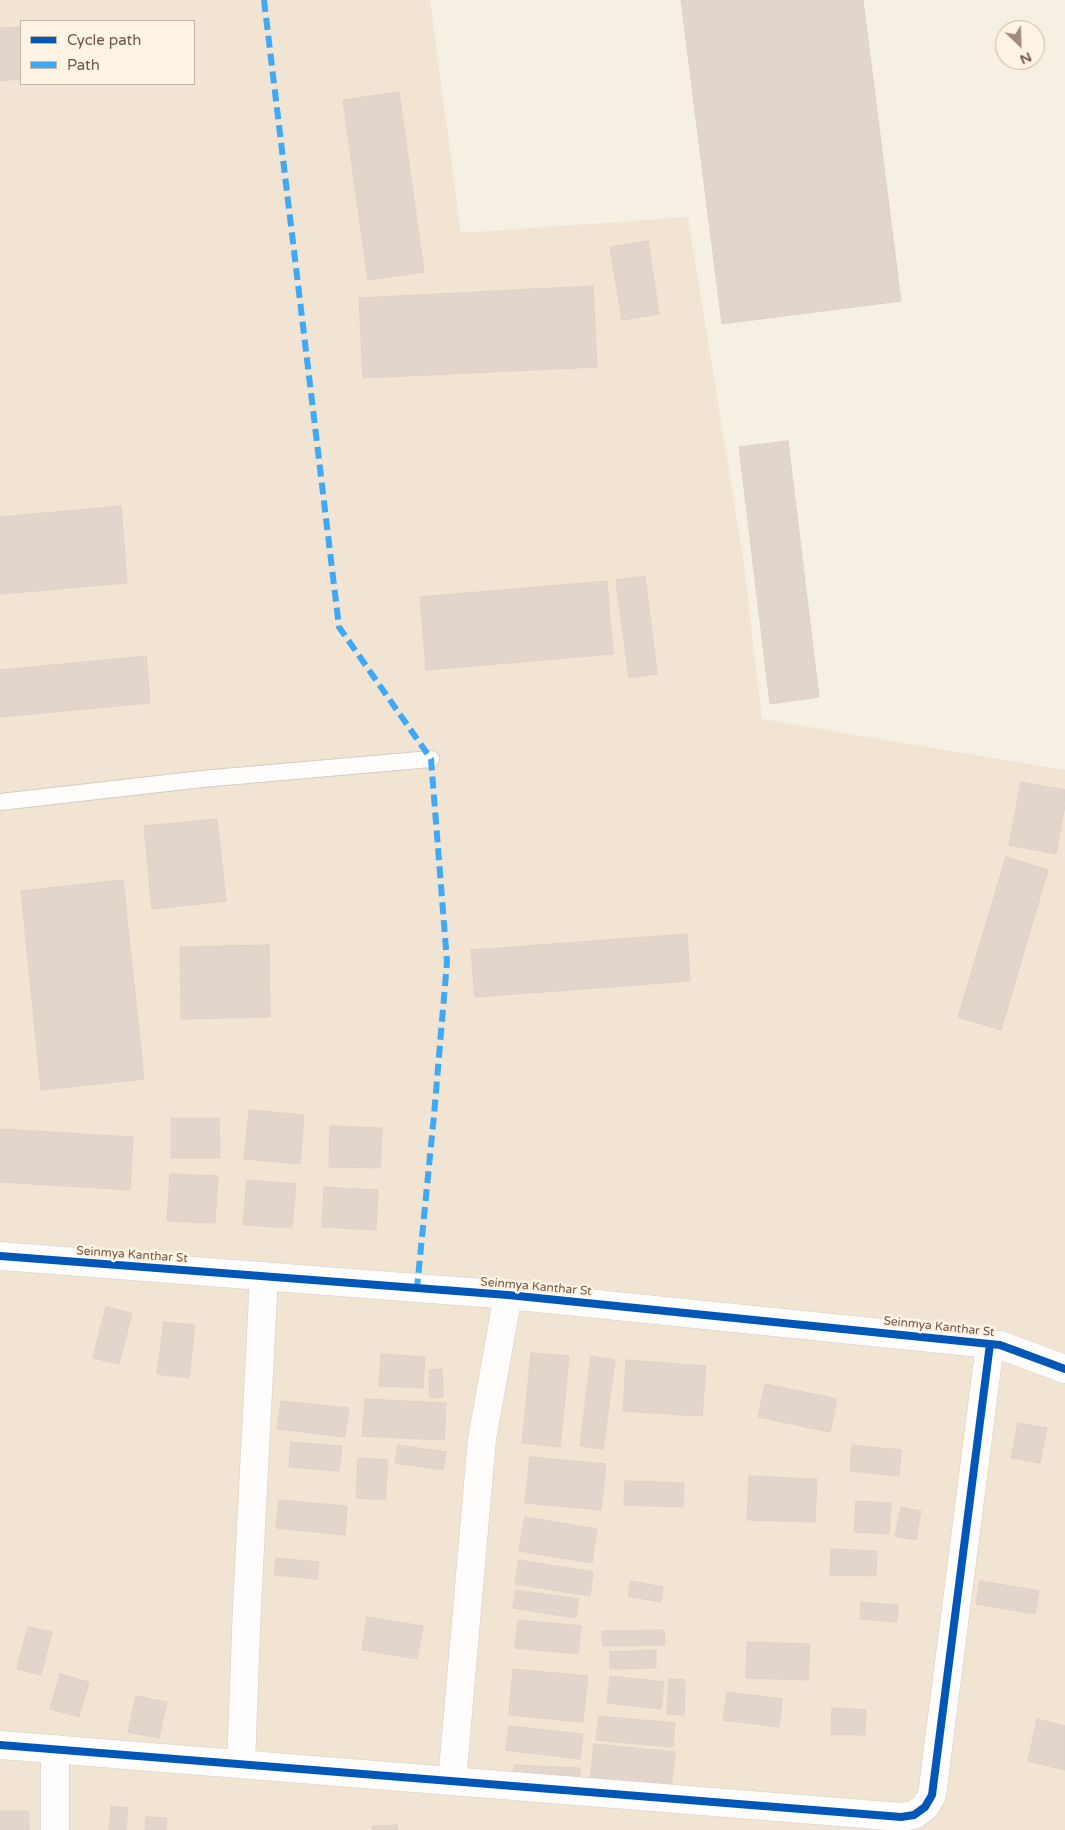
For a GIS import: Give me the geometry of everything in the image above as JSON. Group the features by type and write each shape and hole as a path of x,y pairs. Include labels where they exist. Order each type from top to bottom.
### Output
{"street":[{"name":"Seinmya Kanthar St","path":"0,1256 508,1295 1000,1345 1065,1369"},
{"path":"241,1764 264,1276"},
{"path":"452,1781 482,1439 508,1295"},
{"path":"0,1745 901,1817 914,1815 925,1807 932,1795 990,1344"},
{"path":"55,1749 55,1830"}],"lane":[{"path":"0,802 202,779 431,759"}],"shaded area":[{"path":"0,0 430,0 461,233 688,217 743,557 762,719 1065,770 1065,1830 0,1830"}],"building":[{"path":"681,0 863,0 901,301 722,324"},
{"path":"20,27 20,79 0,81 0,28"},
{"path":"399,92 424,272 368,280 343,100"},
{"path":"648,241 659,314 622,320 610,247"},
{"path":"593,286 597,367 363,378 359,298"},
{"path":"788,441 819,697 770,704 739,447"},
{"path":"121,506 127,583 0,594 0,517"},
{"path":"645,576 657,674 629,678 616,580"},
{"path":"607,581 613,654 426,670 420,597"},
{"path":"146,656 150,703 0,717 0,670"},
{"path":"1021,782 1065,790 1065,805 1056,854 1009,845"},
{"path":"217,819 226,901 152,909 144,826"},
{"path":"1006,857 1048,870 1001,1030 958,1017"},
{"path":"123,880 144,1079 41,1090 21,891"},
{"path":"687,934 690,981 475,997 471,950"},
{"path":"269,945 270,1017 181,1019 180,947"},
{"path":"249,1110 304,1115 300,1164 244,1159"},
{"path":"171,1118 219,1118 220,1158 171,1158"},
{"path":"330,1126 382,1128 380,1168 329,1167"},
{"path":"0,1129 133,1137 130,1190 0,1182"},
{"path":"170,1174 218,1176 215,1223 167,1221"},
{"path":"247,1180 296,1184 292,1228 243,1225"},
{"path":"324,1187 378,1190 376,1230 322,1227"},
{"path":"106,1307 132,1313 119,1364 93,1358"},
{"path":"164,1322 195,1325 189,1378 157,1374"},
{"path":"531,1353 569,1356 560,1447 522,1443"},
{"path":"381,1354 425,1357 423,1388 379,1386"},
{"path":"591,1356 615,1360 603,1449 580,1446"},
{"path":"626,1360 706,1366 702,1416 623,1411"},
{"path":"442,1369 443,1397 430,1398 429,1370"},
{"path":"765,1384 837,1399 830,1432 758,1417"},
{"path":"365,1399 446,1403 444,1440 362,1436"},
{"path":"281,1401 349,1408 345,1437 277,1429"},
{"path":"1018,1423 1047,1428 1040,1463 1011,1458"},
{"path":"291,1442 342,1446 339,1471 289,1467"},
{"path":"398,1445 446,1452 443,1470 395,1463"},
{"path":"852,1445 901,1450 899,1476 850,1471"},
{"path":"530,1457 606,1464 601,1510 525,1503"},
{"path":"358,1458 388,1460 385,1500 356,1498"},
{"path":"749,1476 817,1479 815,1522 747,1520"},
{"path":"625,1481 684,1483 683,1507 624,1505"},
{"path":"279,1500 347,1506 345,1535 276,1528"},
{"path":"856,1501 891,1503 889,1534 854,1532"},
{"path":"901,1507 921,1511 916,1540 895,1536"},
{"path":"525,1517 597,1529 592,1563 519,1551"},
{"path":"831,1549 877,1551 876,1576 830,1575"},
{"path":"276,1558 319,1562 317,1579 274,1575"},
{"path":"519,1560 593,1572 590,1596 515,1584"},
{"path":"631,1581 663,1587 661,1602 628,1596"},
{"path":"980,1581 1039,1591 1035,1614 976,1604"},
{"path":"516,1590 579,1599 576,1618 513,1608"},
{"path":"861,1602 898,1605 897,1622 860,1619"},
{"path":"367,1617 423,1626 417,1659 362,1650"},
{"path":"518,1620 581,1626 578,1654 515,1648"},
{"path":"28,1627 52,1632 41,1675 17,1669"},
{"path":"664,1630 665,1645 603,1646 602,1631"},
{"path":"747,1642 810,1644 808,1680 746,1678"},
{"path":"656,1650 656,1668 610,1669 610,1652"},
{"path":"513,1669 588,1676 583,1722 509,1715"},
{"path":"60,1674 89,1682 79,1717 50,1709"},
{"path":"610,1676 664,1682 661,1709 607,1703"},
{"path":"669,1679 685,1680 684,1715 667,1714"},
{"path":"727,1692 782,1699 779,1727 723,1720"},
{"path":"136,1696 167,1702 159,1738 128,1732"},
{"path":"832,1708 866,1710 865,1735 831,1734"},
{"path":"599,1716 675,1723 673,1747 596,1740"},
{"path":"1037,1719 1065,1726 1065,1770 1028,1761"},
{"path":"509,1726 583,1734 580,1759 506,1750"},
{"path":"594,1744 675,1752 671,1789 590,1781"},
{"path":"514,1765 580,1768 580,1784 513,1780"},
{"path":"111,1806 128,1808 126,1830 109,1830"},
{"path":"0,1811 29,1811 29,1830 0,1830"},
{"path":"146,1817 167,1818 166,1830 145,1830"},
{"path":"397,1825 398,1830 372,1830 372,1826"}],"marked path":[{"path":"264,0 339,627 431,759 447,962 417,1288"}],"cycle path":[{"path":"0,1256 508,1295 1000,1345 1065,1369"},
{"path":"0,1745 901,1817 914,1815 925,1807 932,1795 990,1344"}]}
